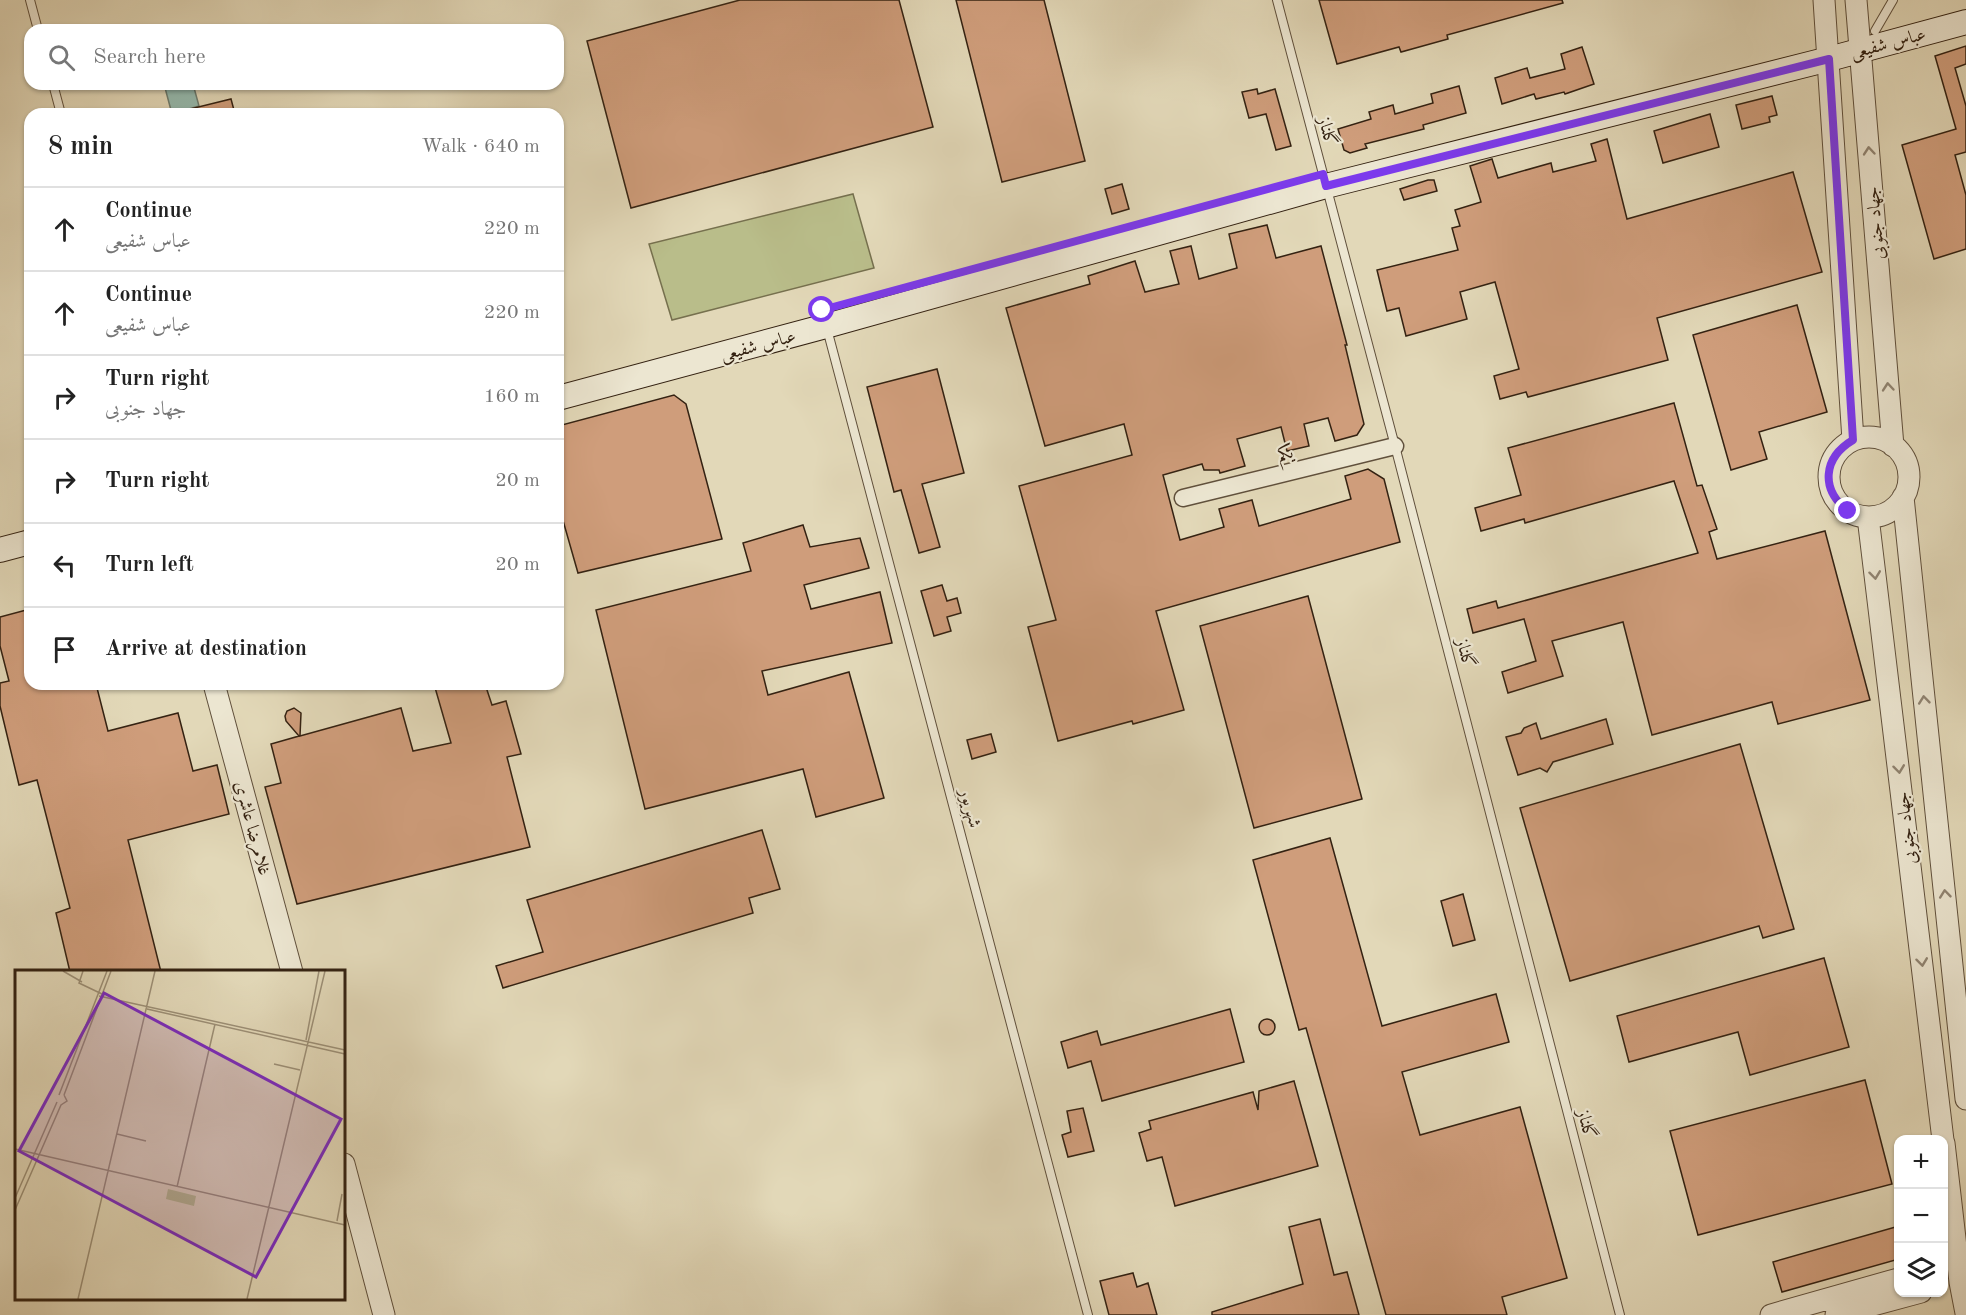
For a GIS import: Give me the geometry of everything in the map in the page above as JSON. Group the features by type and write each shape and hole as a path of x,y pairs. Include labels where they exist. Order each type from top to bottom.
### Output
{"main road":[{"name":"عباس شفیعی","path":"564,396 824,318 1548,120 1829,51 1966,7"},
{"name":"عباس شفیعی","path":"1865,39 1966,22"},
{"name":"عباس شفیعی","path":"564,380 824,318"},
{"path":"0,533 24,527"},
{"path":"0,550 24,544"}],"street":[{"name":"جهاد جنوبی","path":"1824,0 1853,440"},
{"name":"جهاد جنوبی","path":"1856,0 1865,39 1893,446"},
{"path":"1868,437 1884,440 1893,446 1898,449 1907,463 1909,479 1903,497 1894,508 1879,516 1868,517 1858,516 1840,505 1833,496 1830,486 1829,475 1835,454 1853,440 1868,437"},
{"name":"یکم","path":"1183,498 1395,446"},
{"name":"جهاد جنوبی","path":"1903,497 1966,1099"},
{"name":"جهاد جنوبی","path":"1868,517 1942,1135"},
{"name":"غلامرضا عاشری","path":"216,690 291,970"},
{"path":"345,1168 384,1315"},
{"name":"جهاد جنوبی","path":"1948,1186 1959,1284"},
{"path":"1771,1315 1894,1280"},
{"path":"1836,1315 1906,1297"}],"lane":[{"path":"30,0 36,24"},
{"name":"گلناز","path":"1277,0 1620,1315"},
{"path":"1865,39 1893,0"},
{"path":"55,90 59,108"},
{"name":"شهریور","path":"824,318 1088,1315"}],"green space":[{"path":"853,194 874,268 672,320 649,244"}],"water":[{"path":"166,90 195,90 199,106 170,108"}],"building":[{"path":"740,0 899,0 933,127 631,208 587,41"},
{"path":"956,0 1044,0 1085,161 1002,182"},
{"path":"1319,0 1562,0 1563,3 1447,35 1448,39 1401,52 1399,47 1337,64"},
{"path":"1966,46 1966,64 1955,68 1966,106 1966,152 1955,155 1966,195 1966,249 1934,259 1902,145 1956,129 1935,56"},
{"path":"1582,47 1594,84 1565,94 1564,92 1536,99 1534,94 1502,104 1495,78 1527,68 1530,78 1565,69 1561,54"},
{"path":"1459,86 1466,113 1423,125 1424,129 1365,144 1367,148 1350,153 1344,150 1338,129 1371,119 1369,112 1393,105 1395,114 1433,103 1431,94"},
{"path":"1257,89 1258,94 1275,89 1291,146 1276,150 1266,114 1249,118 1242,92"},
{"path":"1772,96 1777,115 1769,117 1770,122 1742,129 1736,105"},
{"path":"231,99 233,108 194,108"},
{"path":"1710,114 1719,147 1663,163 1654,131"},
{"path":"1607,139 1627,219 1793,172 1822,272 1657,318 1668,360 1528,397 1526,392 1500,399 1494,376 1519,369 1495,282 1460,292 1467,319 1406,336 1399,308 1387,311 1377,270 1458,250 1452,228 1460,226 1455,210 1481,202 1470,166 1492,159 1498,178 1551,163 1553,172 1596,161 1591,144"},
{"path":"1434,180 1437,191 1404,200 1400,189"},
{"path":"1122,184 1129,209 1112,214 1105,189"},
{"path":"1267,225 1276,258 1321,246 1347,345 1345,345 1364,424 1357,435 1335,441 1328,418 1304,424 1309,446 1287,451 1281,427 1237,439 1245,466 1220,473 1219,470 1204,470 1202,464 1163,475 1180,540 1224,527 1219,509 1252,500 1259,526 1351,499 1345,476 1368,469 1384,479 1400,542 1156,611 1184,710 1058,741 1028,627 1056,620 1019,486 1132,455 1124,424 1045,446 1006,308 1090,284 1088,276 1135,261 1145,292 1179,284 1170,251 1191,246 1199,279 1237,268 1229,234"},
{"path":"1797,305 1827,412 1759,432 1767,459 1731,470 1693,335"},
{"path":"937,369 964,473 922,484 940,547 919,553 901,490 894,492 867,387"},
{"path":"674,395 686,404 722,539 578,573 564,524 564,424"},
{"path":"1674,403 1697,486 1702,485 1717,529 1709,532 1717,559 1825,531 1870,700 1778,724 1772,702 1652,735 1623,622 1552,641 1563,676 1508,693 1502,672 1536,661 1524,619 1473,633 1467,609 1496,601 1498,608 1698,553 1674,481 1525,523 1524,519 1481,531 1475,508 1521,495 1508,448"},
{"path":"803,525 810,547 860,538 869,568 804,585 811,609 880,592 892,643 762,671 768,695 849,672 884,798 816,817 803,769 645,809 596,610 751,571 743,543"},
{"path":"942,585 947,601 957,598 961,613 947,617 951,631 934,636 921,591"},
{"path":"1308,596 1362,799 1254,828 1200,626"},
{"path":"24,611 24,690 98,690 108,731 178,713 193,771 217,765 229,814 128,840 160,970 70,970 56,913 70,908 37,780 19,785 0,706 0,683 9,681 0,646 0,617"},
{"path":"436,690 487,690 492,705 506,701 521,754 507,757 530,847 297,904 265,787 281,783 271,744 299,736 286,721 287,711 294,708 301,713 300,736 401,708 413,751 451,743"},
{"path":"1606,719 1613,744 1553,762 1547,772 1540,768 1518,775 1506,737 1521,733 1524,728 1536,723 1541,739"},
{"path":"991,734 996,752 972,759 967,740"},
{"path":"1740,744 1794,929 1763,938 1759,926 1570,981 1520,808"},
{"path":"762,830 780,889 749,898 753,913 503,988 496,966 543,952 527,900"},
{"path":"1330,838 1382,1026 1496,994 1509,1042 1402,1072 1420,1135 1520,1107 1567,1278 1502,1297 1507,1315 1386,1315 1306,1028 1299,1030 1253,860"},
{"path":"1463,894 1475,940 1453,946 1441,901"},
{"path":"1824,958 1849,1047 1750,1075 1738,1032 1629,1062 1617,1016"},
{"path":"1230,1009 1244,1062 1102,1101 1091,1061 1068,1068 1061,1042 1097,1031 1101,1045"},
{"path":"1267,1019 1273,1021 1275,1027 1273,1033 1267,1035 1261,1033 1259,1027 1261,1021"},
{"path":"1865,1080 1892,1184 1698,1235 1670,1131"},
{"path":"1294,1081 1318,1166 1175,1206 1162,1157 1147,1161 1139,1133 1151,1129 1149,1121 1253,1092 1258,1110 1259,1091"},
{"path":"1083,1108 1094,1151 1068,1157 1062,1135 1071,1132 1067,1111"},
{"path":"1320,1219 1334,1275 1347,1272 1359,1315 1212,1315 1212,1312 1303,1284 1289,1227"},
{"path":"1894,1227 1894,1260 1782,1292 1773,1262"},
{"path":"1133,1273 1137,1287 1148,1283 1157,1315 1109,1315 1100,1281"}],"route":[{"path":"822,310 1323,174 1326,186 1829,59 1853,440 1835,454 1829,475 1833,496 1848,511"}]}
